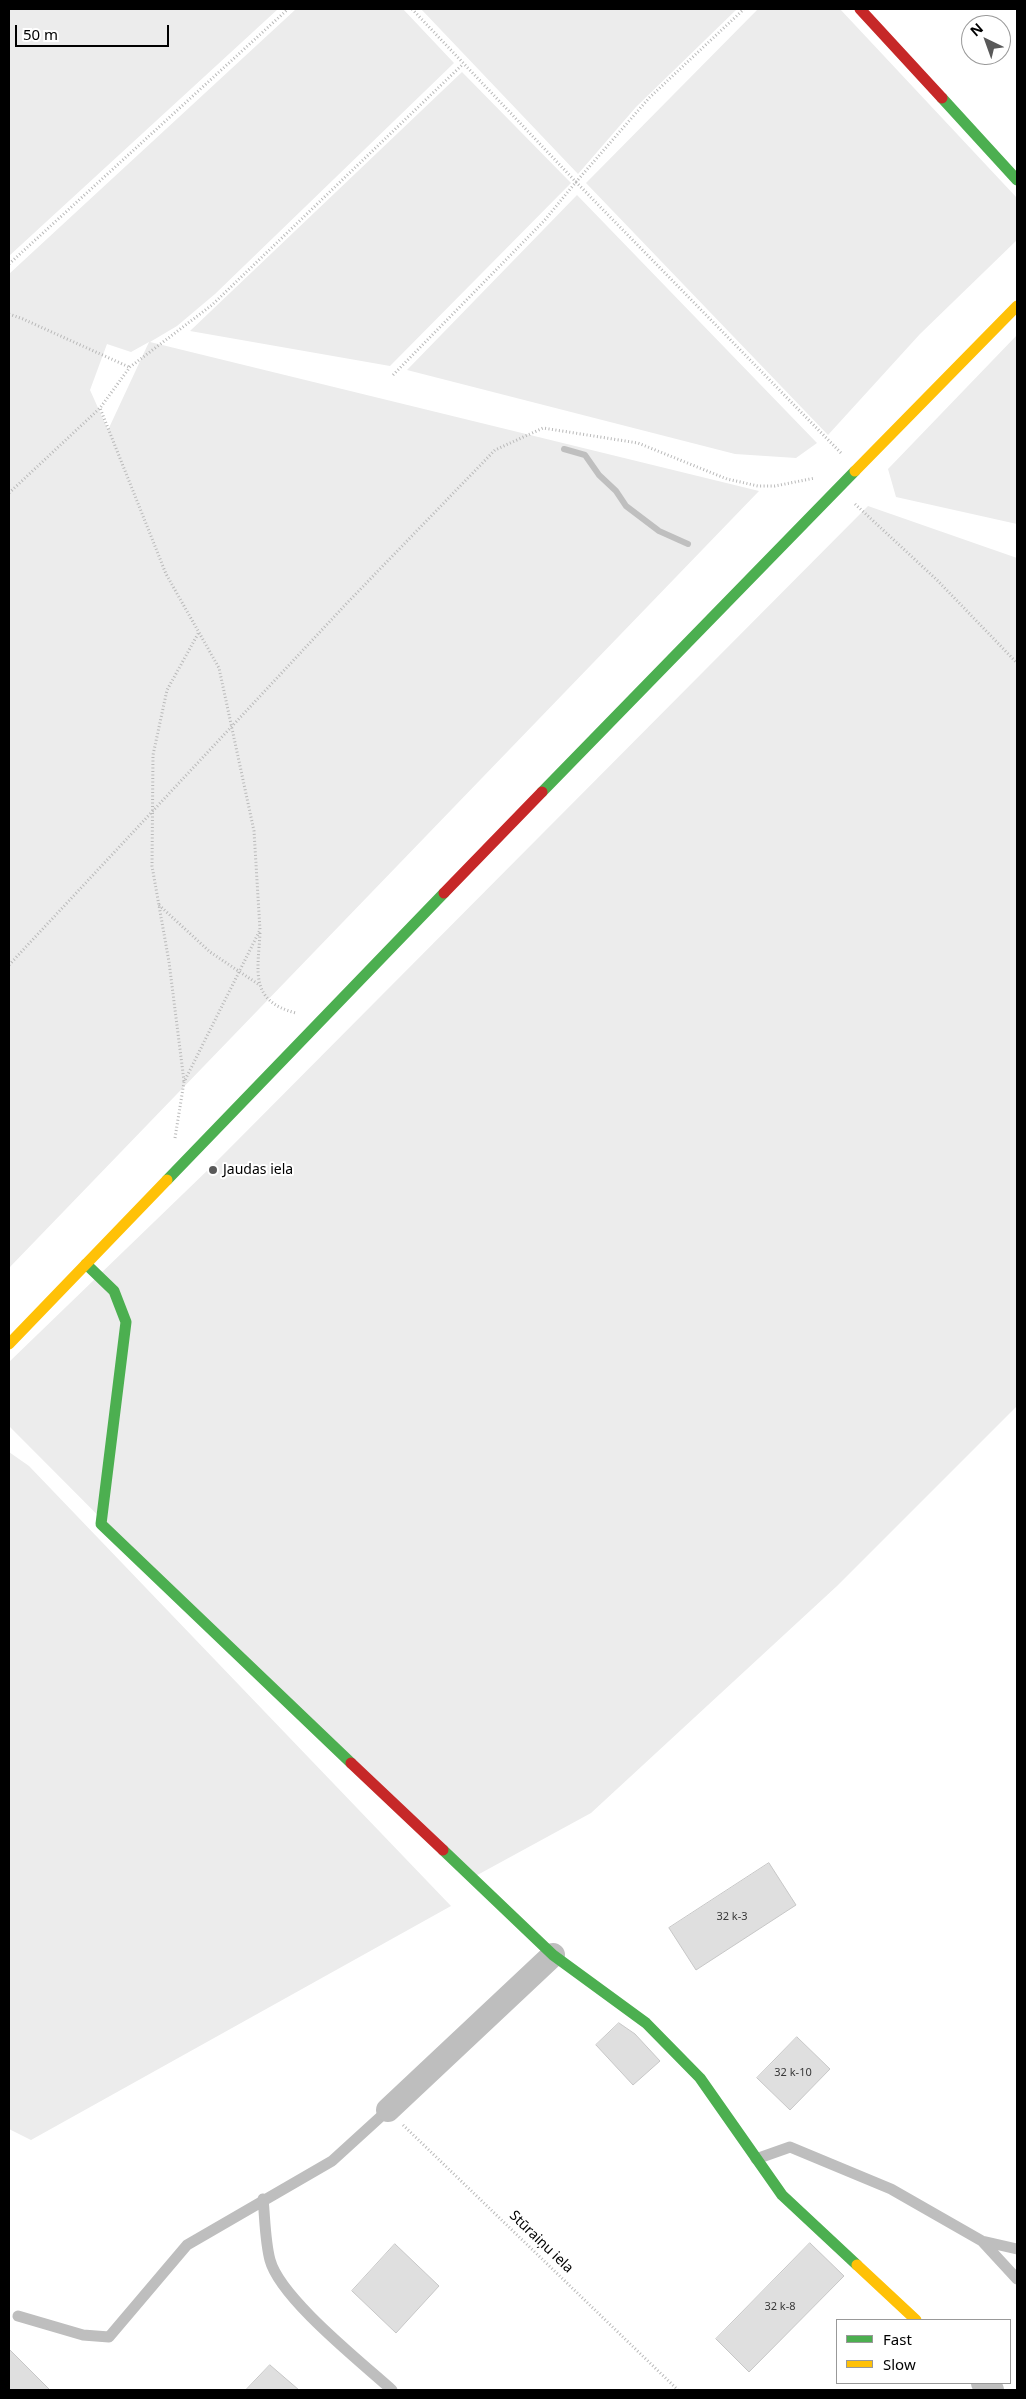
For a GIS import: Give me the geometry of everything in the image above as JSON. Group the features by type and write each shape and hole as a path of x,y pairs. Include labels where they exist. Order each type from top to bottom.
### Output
{"street":[{"path":"860,9 1017,180"},
{"path":"9,1344 838,488 1017,306"},
{"path":"86,1264 114,1291 126,1322 101,1524 553,1955 646,2023 700,2078 782,2195 915,2319"},
{"path":"388,2110 553,1955"}],"lane":[{"path":"18,2316 83,2335 109,2337 187,2245 263,2199 332,2161 388,2110"},
{"path":"756,2159 790,2147 891,2189 982,2241 1017,2249"},
{"path":"263,2199 270,2261 285,2288 314,2318 392,2390"},
{"path":"982,2241 1017,2279"}],"path":[{"path":"9,264 288,9"},
{"path":"412,9 576,182 857,469"},
{"path":"393,376 544,221 649,98 744,9"},
{"path":"9,493 100,408 130,367 212,305 463,64"},
{"path":"9,314 130,367"},
{"path":"100,408 166,574 219,668 254,831 260,930 258,984 265,998 282,1010 322,1020"},
{"path":"9,965 347,603 495,450 544,428 638,443 727,479 758,486 775,486 824,476 937,580 1017,663"},
{"path":"184,1082 152,866 153,755 167,690 199,632"},
{"path":"158,905 210,952 258,984"},
{"path":"182,1165 174,1142 184,1082 260,930"},
{"name":"Stūraiņu iela","path":"388,2110 678,2390"}],"shaded area":[{"path":"9,9 278,9 9,256"},
{"path":"296,9 403,9 454,63 215,294 177,326 150,342 759,491 9,1268 9,274","holes":["149,342 108,430 90,390 107,344 131,352"]},
{"path":"421,9 737,9 636,107 578,174"},
{"path":"758,9 840,9 1017,198 1017,240 920,334 828,435 586,183"},
{"path":"462,72 571,183 390,366 190,331"},
{"path":"577,195 817,443 796,458 735,454 407,370"},
{"path":"1017,335 1017,524 896,497 888,469"},
{"path":"868,506 1017,558 1017,1406 837,1586 591,1813 470,1879 228,1646 9,1426 9,1362 213,1165"},
{"path":"9,1452 29,1466 451,1906 31,2140 9,2129"}],"building":[{"path":"769,1863 796,1905 696,1970 669,1928"},
{"path":"619,2023 635,2034 660,2061 633,2085 596,2045"},
{"path":"797,2037 830,2069 790,2110 757,2078"},
{"path":"810,2243 844,2276 749,2372 716,2339"},
{"path":"395,2244 439,2286 396,2333 352,2291"},
{"path":"9,2349 50,2390 9,2390"},
{"path":"270,2365 299,2390 246,2390"}],"waterway":[{"path":"564,449 585,455 599,475 616,491 626,506 659,531 688,544"}],"traffic: fast":[{"path":"942,98 1017,180"},
{"path":"542,792 855,471"},
{"path":"167,1180 444,893"},
{"path":"86,1264 114,1291 126,1322 101,1524 351,1763"},
{"path":"443,1850 553,1955 646,2023 700,2078 782,2195 857,2265"}],"traffic: slow":[{"path":"855,471 1017,306"},
{"path":"9,1344 167,1180"},
{"path":"857,2265 915,2319"}],"traffic: jam":[{"path":"860,9 942,98"},
{"path":"444,893 542,792"},
{"path":"351,1763 443,1850"}],"place":[{"name":"Jaudas iela","path":"213,1170"}]}
